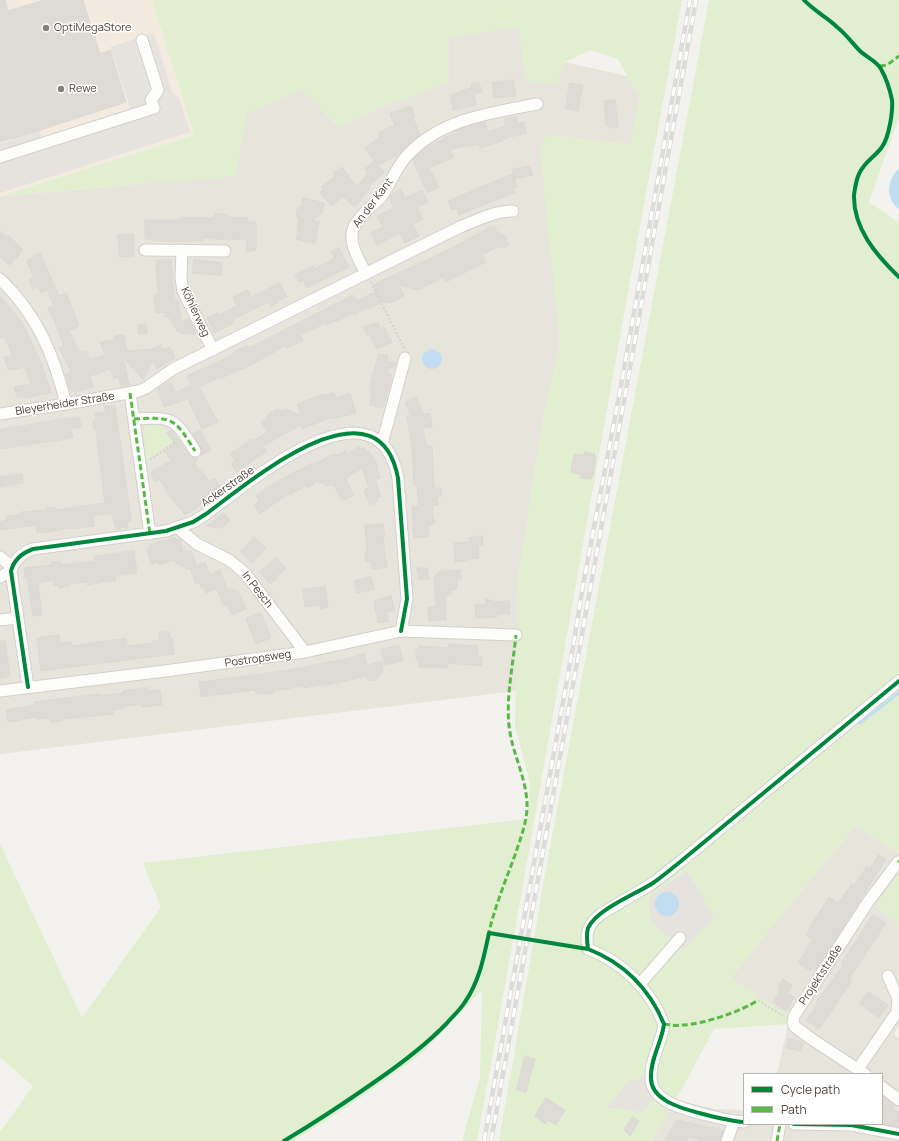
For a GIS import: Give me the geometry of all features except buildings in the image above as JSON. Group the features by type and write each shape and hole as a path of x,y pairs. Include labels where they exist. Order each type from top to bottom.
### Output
{"street":[{"path":"0,157 154,108 151,100 158,90 142,40"},
{"name":"An der Kant","path":"366,274 352,242 355,224 380,197 408,155 422,143 451,125 484,114 537,104"},
{"path":"150,534 130,393 146,388 173,369 466,224 491,214 503,211 513,211"},
{"path":"145,250 225,251"},
{"name":"Köhlerweg","path":"182,250 181,278 183,291 213,350"},
{"path":"0,279 26,308 36,323 55,365 66,404"},
{"path":"382,444 405,358"},
{"name":"Bleyerheider Straße","path":"0,414 130,393"},
{"path":"134,419 164,418 170,420 176,424 186,436 195,451"},
{"name":"Ackerstraße","path":"12,569 19,556 33,549 150,534 178,528 193,522 206,514 284,458 304,447 344,433 358,432 369,435 382,444 395,464 398,478 407,599 401,631"},
{"name":"In Pesch","path":"178,528 197,544 229,560 245,572 305,652"},
{"path":"0,557 12,569 28,687"},
{"path":"0,577 12,569"},
{"path":"0,620 18,618"},
{"name":"Postropsweg","path":"0,691 305,652 401,631 516,635"},
{"path":"727,1141 739,1122 676,1106 665,1100 655,1090 652,1084 651,1069 664,1024 653,1002 640,984 618,964 603,955 588,949 586,939 588,928 595,919 623,900 653,883 675,866 899,681"},
{"name":"Projektstraße","path":"792,1022 794,1016 868,902 898,862"},
{"path":"640,984 680,938"},
{"path":"792,1022 794,1026 813,1040 862,1072 897,1012 898,999 888,976"},
{"path":"883,1088 899,1100"},
{"path":"777,1141 780,1125"},
{"path":"851,1125 899,1134"}],"path":[{"path":"366,274 404,348 405,358"},
{"path":"148,461 186,436"},
{"path":"758,1000 792,1022"}],"shaded area":[{"path":"0,0 152,0 194,135 0,196"},
{"path":"519,26 526,81 565,62 627,76 640,96 631,145 548,135 554,278 560,344 543,419 518,581 516,691 0,754 0,196 132,185 247,113 302,89 339,127 382,107 449,82 449,38"},
{"path":"154,33 173,94 179,97 190,132 0,193 0,144 39,131 43,140 131,110 110,47"},
{"path":"856,825 899,854 899,874 876,906 899,925 899,1026 894,1034 899,1038 899,1141 652,1141 676,1100 716,1109 743,1110 743,1125 883,1125 883,1073 777,1073 790,1017 731,978 776,921"},
{"path":"687,870 715,917 682,951 650,920 650,896"},
{"path":"647,1074 654,1097 643,1113 621,1108 606,1108 629,1080 640,1079"}],"green space":[{"path":"152,0 682,0 629,285 477,1141 462,1141 480,1077 482,990 420,1055 350,1105 293,1141 0,1141 0,1132 33,1086 0,1057 0,844 82,1018 161,907 143,863 527,819 530,784 515,725 518,581 543,419 560,344 540,149 547,135 631,145 640,96 618,59 591,50 565,62 557,84 526,81 519,27 449,38 449,82 382,107 339,127 302,89 247,113 236,176 0,196 194,135"},
{"path":"709,0 899,0 899,117 869,202 899,223 899,854 856,825 776,921 731,978 791,1017 788,1024 714,1029 676,1100 670,1097 657,1082 640,1079 629,1080 606,1108 621,1108 643,1113 654,1097 671,1109 652,1141 499,1141 548,858","holes":["687,871 715,917 682,951 650,920 650,896"]},
{"path":"159,422 173,442 147,460 145,456 144,426 147,423"},
{"path":"899,874 899,925 876,906"}],"water":[{"path":"899,169 899,209 891,200 889,189 892,178"},
{"path":"432,349 439,352 442,359 439,366 432,369 425,366 422,359 425,352"},
{"path":"667,892 676,895 679,904 676,913 667,916 658,913 655,904 658,895"}],"waterway":[{"path":"860,723 899,693"}],"railway":[{"path":"484,1141 583,585 620,391 690,0"},
{"path":"491,1141 696,0"}],"marked path":[{"path":"880,66 887,65 899,56"},
{"path":"130,393 150,534"},
{"path":"134,419 165,419 177,425 195,451"},
{"path":"488,936 490,926 515,855 527,809 527,798 523,777 513,747 508,715 509,692 516,635"},
{"path":"664,1024 680,1025 700,1023 732,1013 758,1000"},
{"path":"777,1141 780,1125"}],"cycle path":[{"path":"804,0 840,30 862,53 877,64 885,76 888,84 892,100 889,131 882,147 861,170 856,181 854,195 857,219 862,230 874,250 899,277"},
{"path":"28,687 11,571 16,560 25,552 33,549 166,531 193,522 280,461 310,445 340,435 365,435 386,448 398,478 407,599 401,631"},
{"path":"588,949 588,928 600,914 664,875 899,681"},
{"path":"284,1141 331,1112 395,1068 422,1047 447,1023 463,1005 474,986 483,960 489,933 588,949 624,969 643,988 651,999 664,1024 651,1071 652,1085 659,1096 671,1103 691,1111 743,1122"},
{"path":"851,1125 899,1134"}],"place":[{"name":"OptiMegaStore","path":"46,28"},
{"name":"Rewe","path":"61,89"}]}
